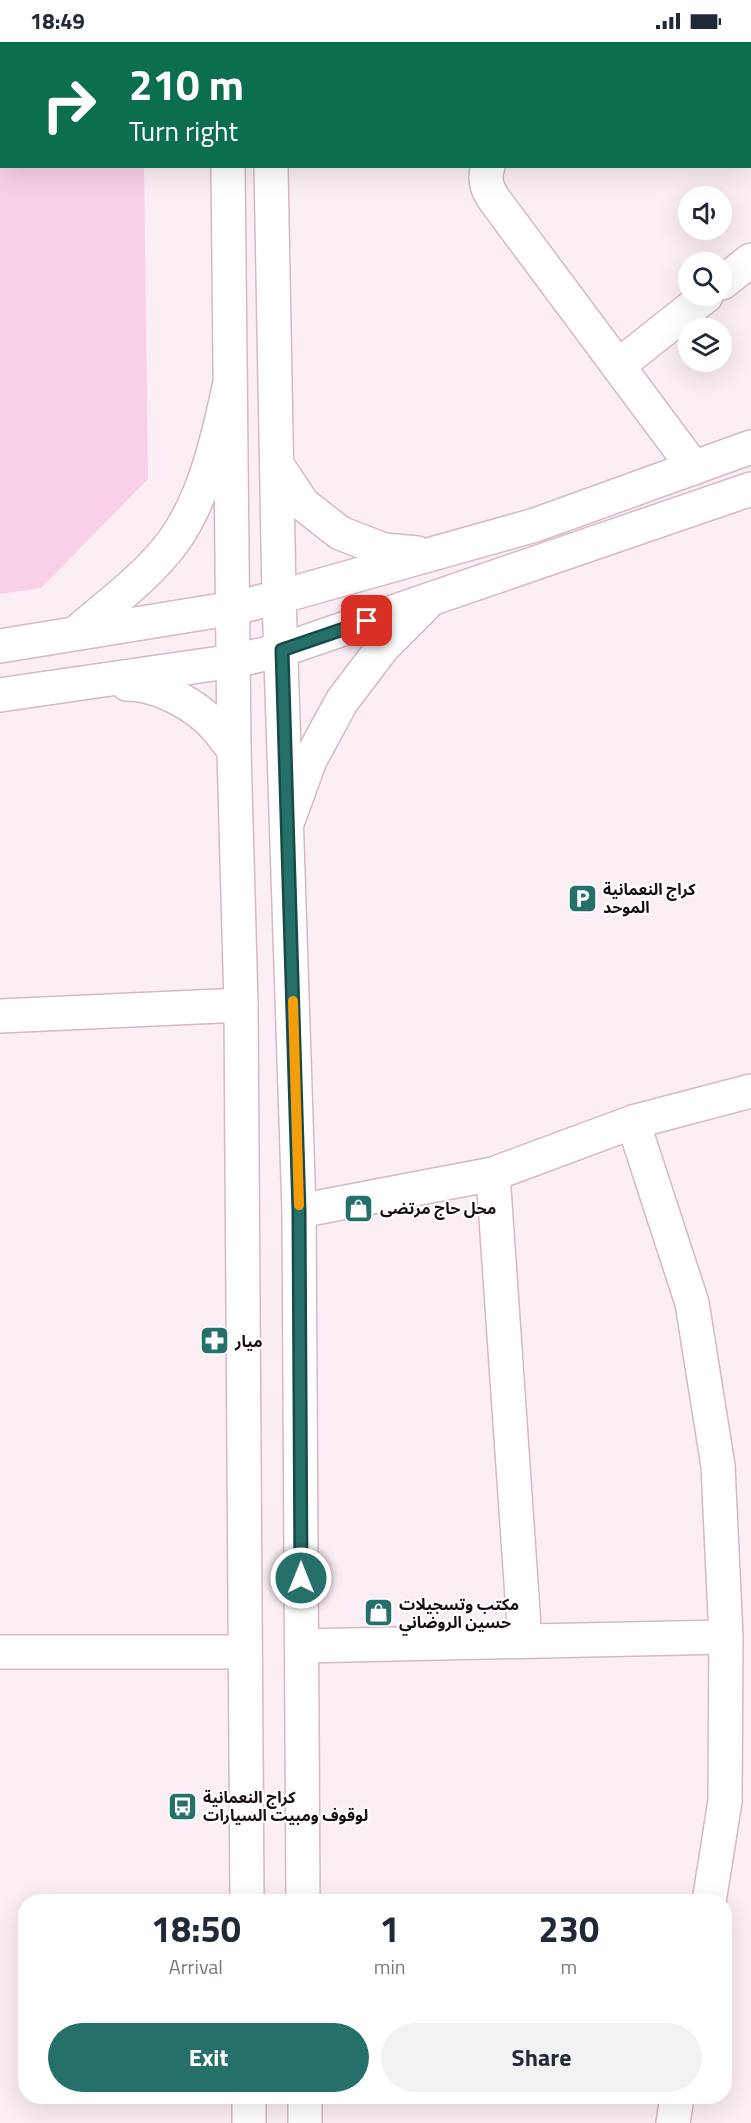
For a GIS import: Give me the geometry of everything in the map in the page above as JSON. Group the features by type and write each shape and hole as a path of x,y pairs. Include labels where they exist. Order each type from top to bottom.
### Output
{"main road":[{"path":"228,168 234,750 241,1005 247,1894"},
{"path":"271,168 279,597 299,1211 303,1894"},
{"path":"487,168 487,189 694,468"},
{"path":"732,275 751,260"},
{"path":"618,366 693,306"},
{"path":"76,633 143,576 174,540 199,494 216,444 230,383"},
{"path":"0,645 234,608 279,597 536,525 751,447"},
{"path":"277,465 303,504 340,533 384,550 431,554"},
{"path":"0,695 234,661 282,650 751,489"},
{"path":"287,824 310,760 342,701 383,647 431,599"},
{"path":"95,683 136,684 174,696 208,719 234,750"},
{"path":"0,1016 241,1005"},
{"path":"299,1211 493,1173 633,1122 751,1091"},
{"path":"633,1122 692,1303 718,1466 734,1615 725,1801 710,1894"},
{"path":"493,1173 525,1641"},
{"path":"302,1646 525,1641 734,1615"},
{"path":"0,1652 244,1652"},
{"path":"249,2104 249,2123"},
{"path":"305,2104 305,2123"},
{"path":"673,2123 676,2104"}],"shaded area":[{"path":"0,168 144,168 148,479 41,588 0,594"}],"slow traffic":[{"path":"293,1001 299,1205"}],"place":[{"name":"كراج النعمانية الموحد","path":"582,898"},
{"name":"محل حاج مرتضى","path":"359,1208"},
{"name":"ميار","path":"214,1341"},
{"name":"مكتب وتسجيلات حسين الروضاني","path":"378,1613"},
{"name":"كراج النعمانية لوقوف ومبيت السيارات","path":"182,1806"}],"route":[{"path":"301,1578 299,1211 282,650 367,621"}]}
